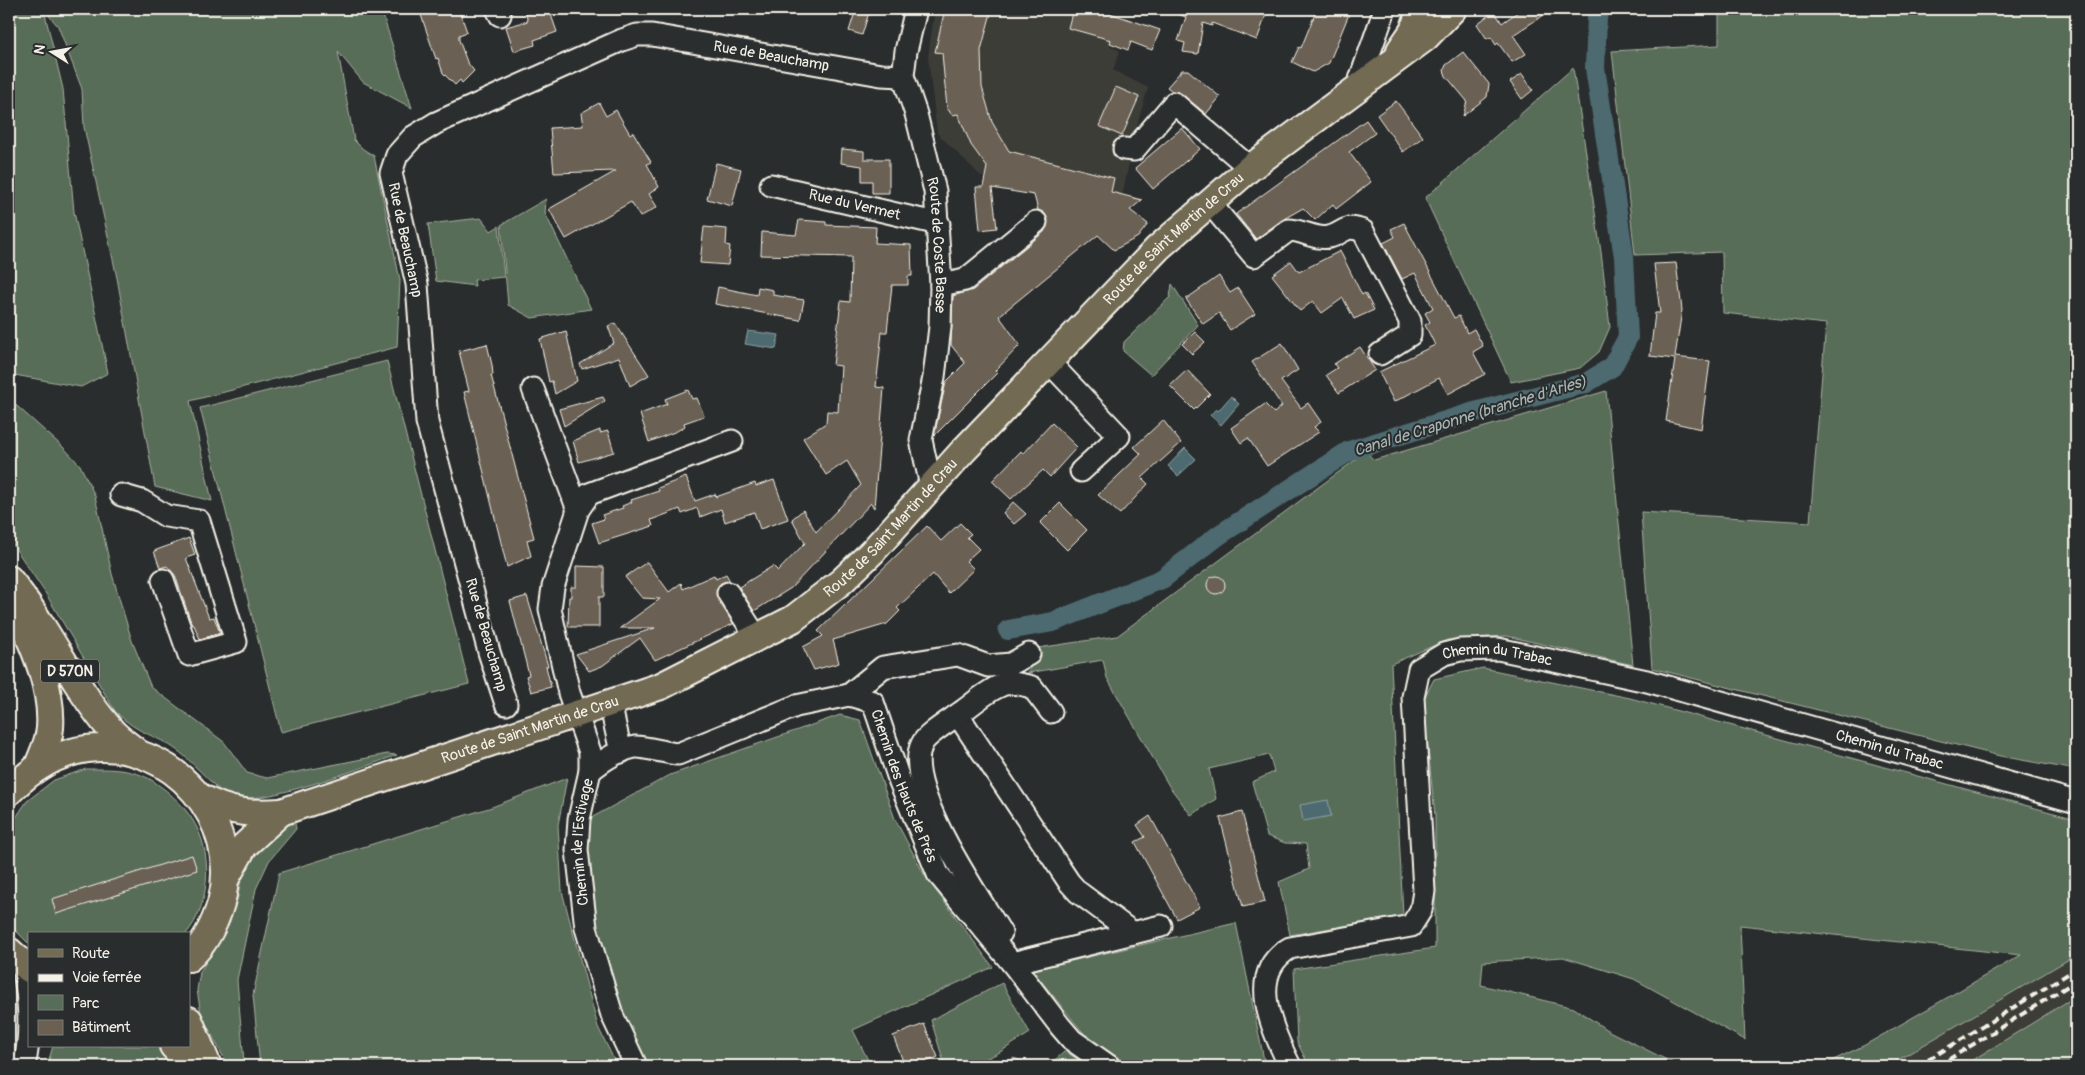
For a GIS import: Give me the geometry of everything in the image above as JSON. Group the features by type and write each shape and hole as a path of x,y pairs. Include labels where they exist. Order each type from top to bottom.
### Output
{"main road":[{"name":"Route de Saint Martin de Crau","path":"1384,68 1413,32 1421,9"},
{"name":"Route de Saint Martin de Crau","path":"200,797 218,807 242,813 281,812 580,722 610,703 681,677 793,618 842,581 872,552 931,486 1158,248 1250,168 1425,38 1453,9"},
{"name":"D 570N","path":"9,579 28,603 94,708 113,733 141,755"},
{"name":"D 570N","path":"9,592 34,646 49,704 50,728 46,745 36,768"},
{"path":"9,792 36,768 61,756 87,749 114,749 141,755 163,764 177,774 200,797 212,816 220,836 224,858 225,880 218,913 211,928 190,961"},
{"name":"Route de Saint Martin de Crau","path":"225,880 244,846 281,812"},
{"path":"190,1022 208,1066"},
{"path":"175,1048 192,1066"}],"street":[{"name":"Route de Coste Basse","path":"916,9 906,51 903,76 916,114 935,191 939,224 941,285 940,327 934,377 922,440 931,486"},
{"path":"1357,88 1385,9"},
{"path":"1384,68 1384,51 1400,9"},
{"name":"Rue de Beauchamp","path":"506,704 489,652 427,422 417,284 391,173 397,155 413,137 436,123 637,35 881,75 903,76"},
{"path":"1124,149 1134,150 1174,103 1250,168"},
{"name":"Rue du Vermet","path":"771,185 939,224"},
{"path":"1209,202 1254,256 1289,230 1329,237 1344,228 1356,228 1363,231 1410,321 1410,335 1380,354"},
{"path":"941,285 965,280 1036,222"},
{"path":"1048,362 1119,436 1081,471"},
{"path":"533,389 578,510"},
{"path":"578,510 589,494 732,441"},
{"path":"121,495 142,501 166,516 199,521 236,642 188,654 163,580"},
{"name":"Chemin de l'Estivage","path":"578,510 553,587 550,609 570,693 590,752 590,771 579,820 577,850 586,928 612,1014 636,1066"},
{"path":"728,593 757,638"},
{"name":"Chemin du Trabac","path":"1290,1066 1273,1024 1265,994 1268,974 1277,958 1290,948 1411,926 1421,910 1424,891 1413,697 1419,670 1444,654 1460,650 1498,649 1647,681 2076,802"},
{"path":"849,695 883,667 958,655 988,666 1011,664 1029,654"},
{"path":"1004,937 948,849 918,769 923,742 1002,685 1012,683 1032,687 1051,712"},
{"name":"Chemin des Hauts de Prés","path":"621,752 636,747 661,753 678,754 796,706 849,695 873,702 900,782 938,874 1019,962 1072,1040 1109,1066"},
{"path":"590,771 602,761 621,752 610,703"},
{"path":"958,715 1069,882 1078,892 1133,933"},
{"path":"1019,962 1161,926"},
{"path":"20,961 28,990 27,1054"}],"shaded area":[{"path":"935,9 1093,9 1118,17 1110,46 1120,51 1113,70 1148,88 1135,132 1119,212 981,176 937,133 928,57"},
{"path":"2076,955 2076,996 1963,1066 1888,1066"}],"green space":[{"path":"9,9 381,9 412,108 363,82 338,52 354,140 374,156 400,280 397,347 190,401 212,501 155,487 117,278 84,127 82,89 58,26 44,10 63,89 74,212 108,373 81,387 9,374"},
{"path":"1719,9 2076,9 2076,770 2000,756 1652,668 1641,512 1810,522 1826,324 1723,313 1722,252 1635,255 1612,51 1719,45"},
{"path":"1573,68 1601,252 1610,327 1599,352 1580,368 1511,382 1425,198"},
{"path":"546,199 545,213 591,309 532,318 508,305 501,225"},
{"path":"481,218 491,231 499,226 504,277 474,280 475,286 436,281 428,224"},
{"path":"1172,284 1198,325 1151,375 1123,351 1124,342 1170,297"},
{"path":"387,361 469,684 281,732 200,408"},
{"path":"1606,391 1633,665 1507,636 1447,640 1391,664 1403,916 1290,935 1279,882 1309,869 1306,844 1285,843 1267,836 1252,782 1274,772 1269,755 1209,769 1216,799 1191,815 1169,786 1107,678 1103,660 1028,673 1038,648 1117,636 1366,452 1374,460"},
{"path":"9,399 64,448 80,465 95,496 112,574 132,641 151,687 224,742 247,773 267,778 387,754 397,755 312,784 263,797 243,799 229,797 224,794 178,751 123,719 115,711 46,594 9,539"},
{"path":"1483,668 1630,698 2076,819 2076,955 1888,1066 1821,1066 1865,1045 2021,955 1740,925 1745,1040 1634,979 1563,957 1483,962 1481,985 1574,1008 1607,1030 1679,1066 1309,1066 1297,1042 1294,969 1435,948 1435,816 1423,700 1434,679"},
{"path":"840,715 860,720 895,819 925,876 993,967 853,1030 871,1066 648,1066 620,1005 596,923 586,854 589,819 670,775"},
{"path":"86,769 129,771 153,781 184,808 197,828 202,840 207,868 204,897 194,923 187,932 28,932 28,943 15,930 9,914 9,828 27,801 54,780"},
{"path":"567,778 558,825 562,891 598,1027 617,1066 260,1066 253,995 279,873 492,807"},
{"path":"294,818 296,829 269,861 256,889 237,980 244,1062 236,1066 228,1066 201,1014 197,990 200,972 228,926 238,897 242,872 250,856"},
{"path":"1236,923 1264,1060 1248,1066 1126,1066 1095,1047 1032,970"},
{"path":"1002,983 1030,1033 1000,1052 971,1066 945,1066 931,1020"},
{"path":"2076,996 2076,1066 1963,1066"},
{"path":"52,1048 159,1048 174,1066 47,1066"},
{"path":"1065,1051 1087,1066 1000,1066 1014,1058 1029,1064 1047,1064"}],"water":[{"path":"748,331 779,335 776,349 745,344"},
{"path":"1231,396 1239,404 1221,425 1210,415 1216,409 1218,411"},
{"path":"1185,448 1196,459 1178,476 1168,466"},
{"path":"1328,800 1331,816 1303,821 1300,805"}],"building":[{"path":"419,9 459,9 467,32 459,35 459,40 467,62 474,71 462,83 460,80 455,85 443,73 438,58 436,59"},
{"path":"524,9 549,9 557,32 534,40 535,45 514,51 506,27 528,21"},
{"path":"856,9 870,9 862,35 849,31"},
{"path":"945,9 992,9 981,50 982,87 992,122 1009,151 1114,178 1111,192 1142,200 1130,210 1148,224 1138,237 1114,250 1098,235 999,316 1020,345 995,371 997,373 934,436 946,382 965,363 951,345 953,296 973,290 1044,232 1048,220 1045,214 1038,210 1034,195 992,188 997,228 980,230 976,187 983,187 987,167 971,145 958,114 952,115 947,108 942,53 935,52"},
{"path":"1073,9 1098,9 1160,30 1152,50 1131,42 1128,50 1110,43 1111,40 1068,28"},
{"path":"1170,9 1268,9 1257,40 1212,23 1212,26 1203,23 1198,54 1183,52 1185,43 1178,41 1186,17 1170,11"},
{"path":"1317,9 1351,9 1329,63 1313,72 1292,62 1299,47 1301,48"},
{"path":"1522,9 1553,9 1513,35 1526,54 1512,62 1498,43 1496,45 1491,37 1487,39 1477,24 1494,11 1502,23"},
{"path":"1463,52 1489,84 1487,97 1463,116 1467,101 1446,76 1444,70 1446,65"},
{"path":"1182,70 1188,70 1220,97 1206,114 1182,94 1172,91 1167,87"},
{"path":"1522,74 1533,90 1522,99 1510,82"},
{"path":"1116,87 1139,97 1122,136 1099,126"},
{"path":"1396,101 1423,137 1403,152 1377,115"},
{"path":"599,103 606,116 616,110 630,134 633,132 651,162 647,164 659,187 649,194 657,207 640,217 631,202 566,239 549,209 616,171 554,173 550,128 583,126 581,113"},
{"path":"1366,120 1375,133 1349,152 1371,182 1336,209 1333,204 1315,220 1303,208 1282,220 1256,239 1236,214"},
{"path":"1182,128 1200,149 1153,189 1135,168"},
{"path":"842,149 864,151 864,159 889,159 889,193 872,193 872,181 862,181 862,166 841,163"},
{"path":"716,163 741,169 732,206 707,199"},
{"path":"799,220 826,222 826,225 876,227 875,243 911,245 912,276 908,276 908,285 892,285 887,332 882,332 876,387 884,388 874,508 871,503 791,588 754,611 739,587 773,566 778,571 805,543 792,519 803,510 816,532 861,485 847,461 826,475 803,438 826,423 827,411 838,412 841,366 833,365 841,301 850,302 851,257 761,255 762,232 796,235"},
{"path":"1404,223 1454,318 1459,316 1467,333 1474,329 1483,346 1473,352 1485,374 1448,394 1439,378 1394,402 1379,372 1435,345 1425,325 1430,322 1425,313 1433,308 1415,273 1402,279 1383,243 1395,237 1391,229"},
{"path":"704,227 727,229 726,245 730,246 728,265 700,263"},
{"path":"1340,251 1362,295 1365,293 1374,310 1354,319 1343,298 1322,313 1313,301 1300,311 1272,275 1291,261 1299,272"},
{"path":"1676,263 1682,310 1675,357 1710,361 1701,429 1666,421 1675,359 1650,356 1655,313 1660,313 1654,264"},
{"path":"1219,276 1230,293 1238,288 1255,314 1230,330 1219,313 1203,324 1186,299"},
{"path":"718,287 757,295 758,287 773,290 773,295 804,300 800,320 715,304"},
{"path":"615,323 649,375 630,386 619,357 582,369 580,364 614,343 608,326"},
{"path":"566,331 577,381 555,394 552,381 549,382 540,339"},
{"path":"1195,332 1205,342 1192,354 1182,344"},
{"path":"1282,343 1298,370 1281,381 1301,408 1308,403 1321,422 1314,427 1319,432 1267,466 1248,438 1241,443 1231,428 1265,404 1274,413 1282,406 1252,362"},
{"path":"487,344 492,365 493,375 491,375 534,538 527,540 531,556 507,567 464,392 469,391 459,351"},
{"path":"1360,347 1375,370 1339,393 1326,375 1337,368 1334,364"},
{"path":"1187,370 1210,394 1194,410 1170,386"},
{"path":"688,390 692,399 697,398 704,416 684,423 685,426 677,431 649,442 640,414 667,404 665,399"},
{"path":"603,397 605,401 564,426 559,409"},
{"path":"1163,420 1181,443 1142,478 1148,484 1120,514 1098,495 1141,454 1134,447"},
{"path":"1052,423 1077,447 1050,477 1043,470 1011,499 992,481 1021,451 1023,454"},
{"path":"600,430 600,433 608,431 614,452 579,462 573,441"},
{"path":"686,477 695,501 715,494 716,497 755,483 756,486 774,480 788,519 760,529 754,512 725,522 721,509 700,517 697,508 682,514 680,509 651,520 653,526 599,543 592,523 604,519 602,515 623,508 622,506 632,502 631,500 659,491 658,488"},
{"path":"1013,502 1026,514 1014,524 1003,513"},
{"path":"1060,503 1087,530 1067,550 1040,523"},
{"path":"960,523 971,534 967,537 979,549 966,561 974,569 949,593 933,574 897,608 900,611 887,624 833,640 839,663 814,670 803,647 823,636 818,631 927,526 941,541"},
{"path":"189,538 195,555 186,558 209,618 214,617 220,633 200,639 194,625 192,625 175,575 167,566 160,568 154,551"},
{"path":"647,562 669,592 681,583 683,589 714,575 716,579 726,574 730,581 721,583 716,594 733,624 655,660 640,638 602,666 589,671 576,654 655,628 620,628 660,599 642,598 625,577"},
{"path":"576,566 604,567 604,597 599,597 599,627 568,627 569,597 571,597 571,587 576,587"},
{"path":"1216,576 1222,579 1225,585 1222,591 1216,594 1210,591 1207,585 1210,579"},
{"path":"527,596 548,666 546,666 551,687 531,692 526,676 529,675 510,601"},
{"path":"1242,812 1265,902 1243,907 1220,818"},
{"path":"1150,816 1200,907 1177,919 1135,842 1145,837 1137,825"},
{"path":"192,855 197,870 56,914 52,899"},
{"path":"924,1024 938,1057 926,1062 928,1066 905,1066 893,1036"}],"waterway":[{"name":"Canal de Craponne (branche d'Arles)","path":"1008,630 1053,622 1162,579 1219,535 1349,451 1471,413 1586,383 1612,367 1628,337 1624,257 1595,68 1597,17 1600,9"}],"railway":[{"path":"1918,1066 2076,969"},
{"path":"1938,1066 2076,981"}]}
